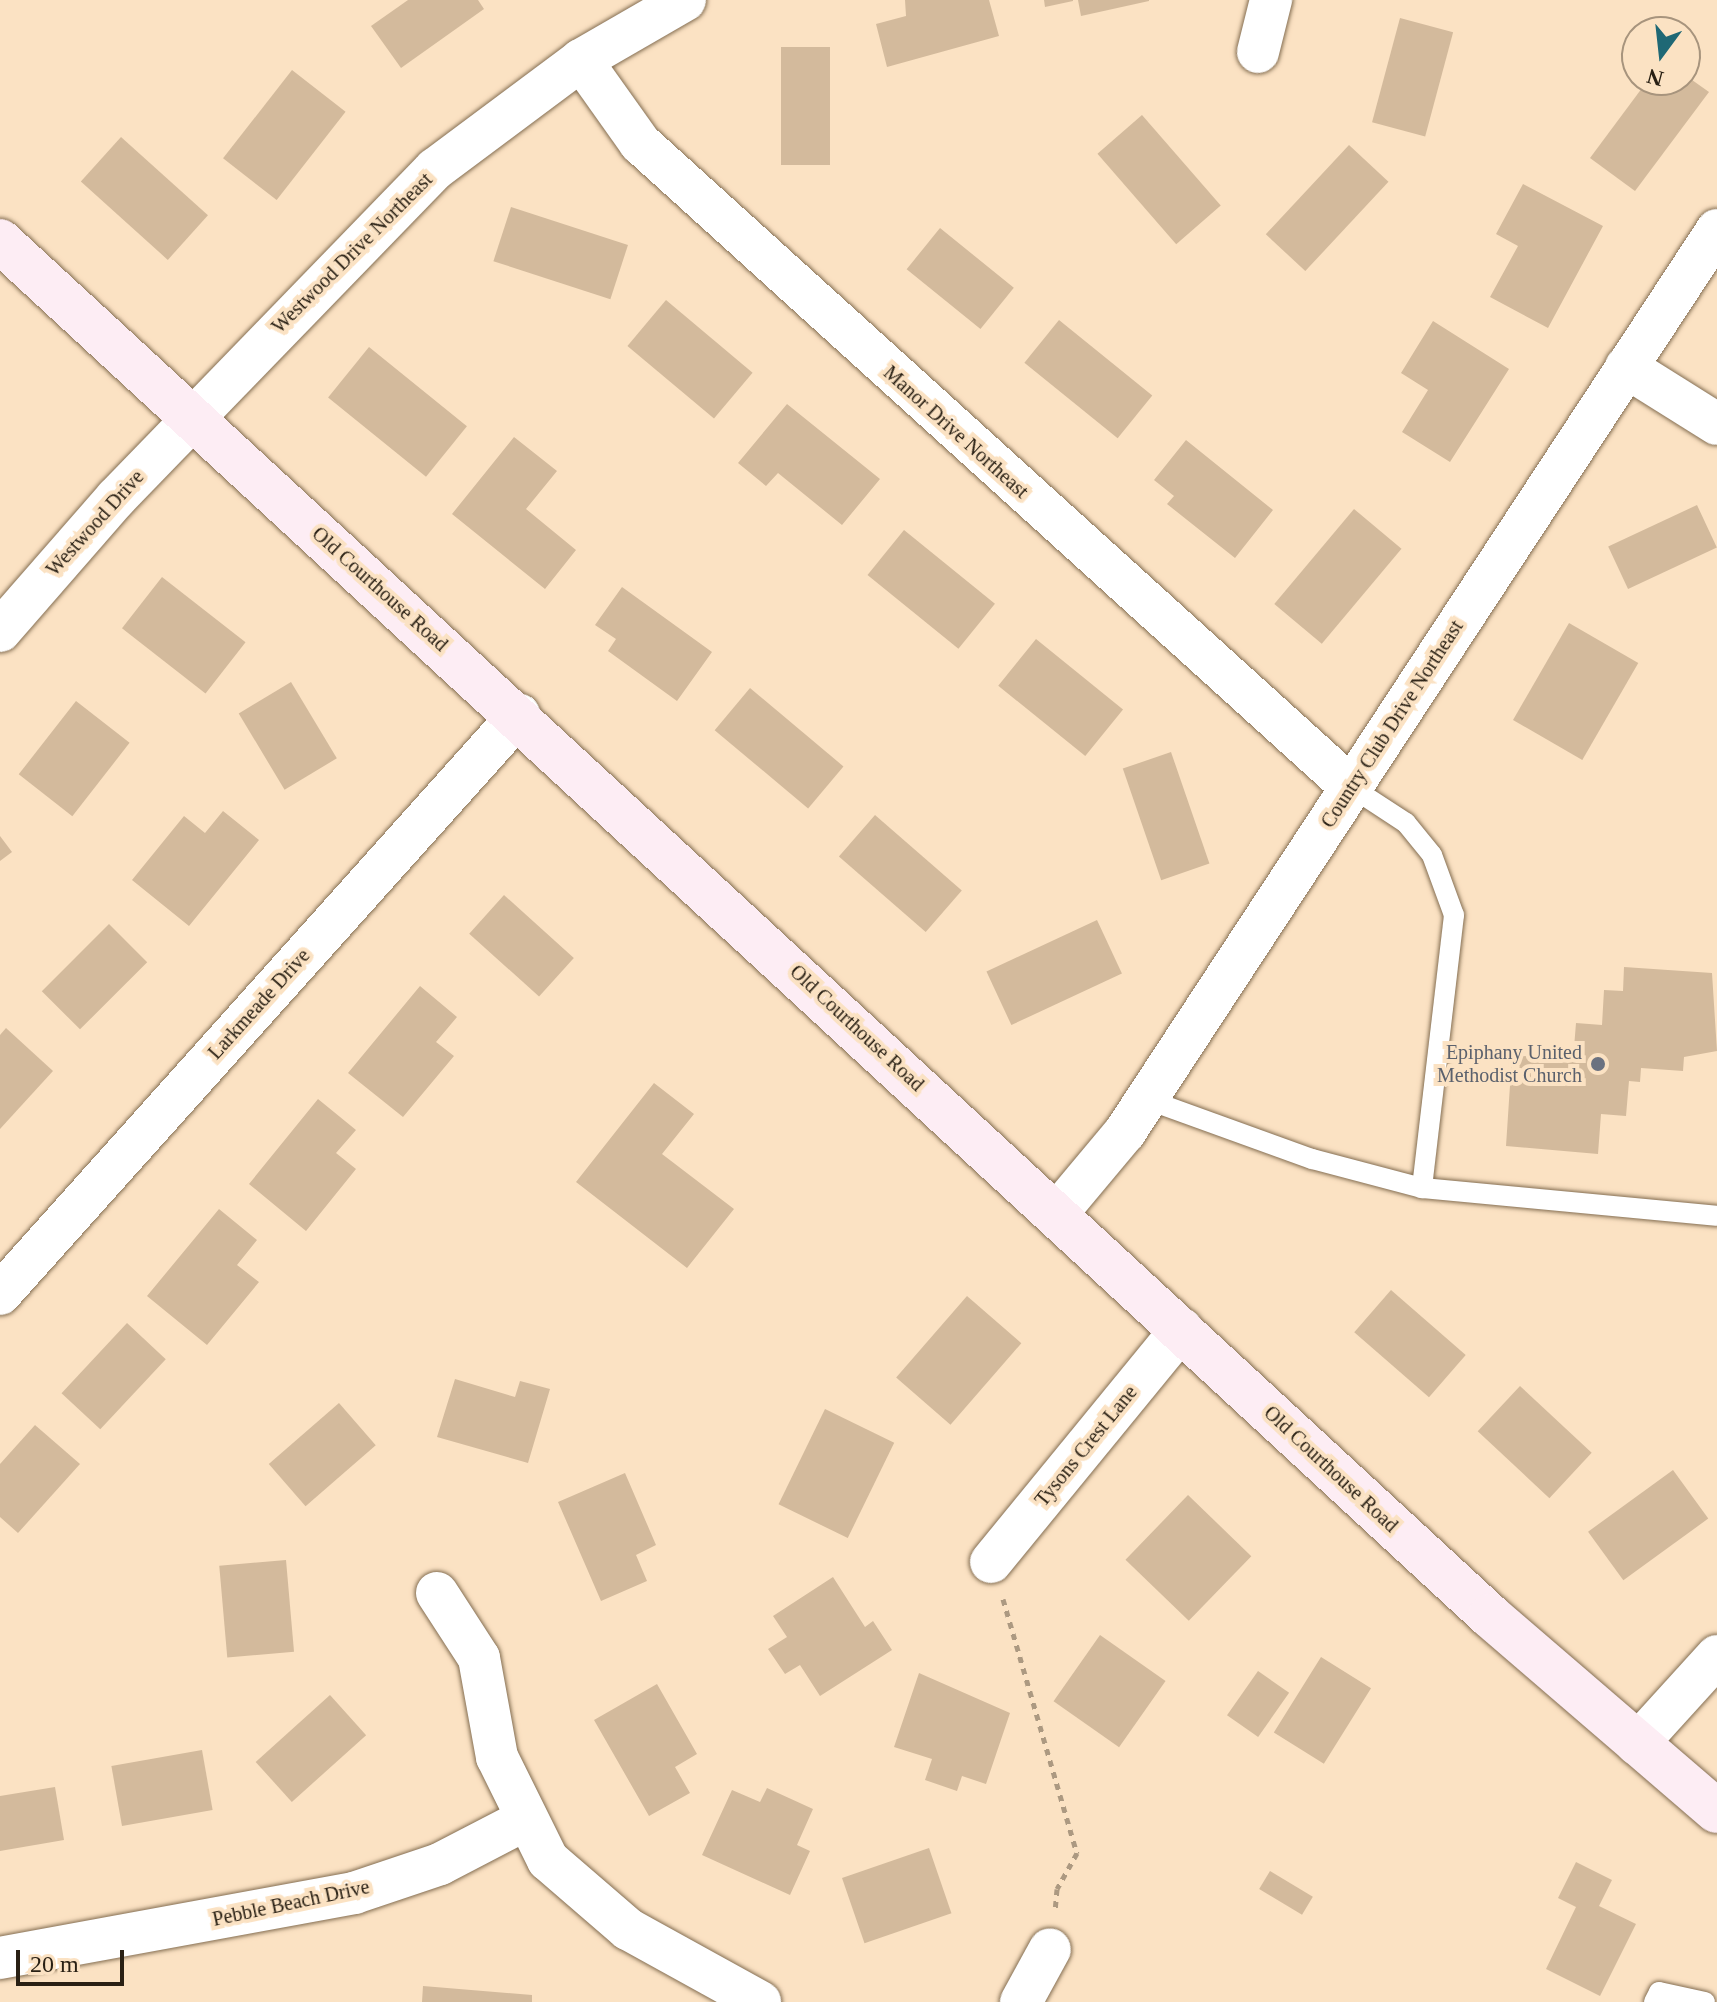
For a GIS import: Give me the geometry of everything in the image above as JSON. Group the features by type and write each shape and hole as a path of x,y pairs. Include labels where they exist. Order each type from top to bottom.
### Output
{"street":[{"name":"Westwood Drive Northeast","path":"193,418 435,169 581,60 685,0"},
{"path":"1258,52 1271,0"},
{"name":"Manor Drive Northeast","path":"581,60 640,143 1351,787"},
{"name":"Country Club Drive Northeast","path":"1058,1212 1146,1099 1717,230"},
{"name":"Old Courthouse Road","path":"0,241 519,715 1182,1329 1637,1744 1717,1811"},
{"path":"1626,367 1717,424"},
{"name":"Westwood Drive","path":"0,631 193,418"},
{"name":"Larkmeade Drive","path":"0,1294 519,715"},
{"name":"Tysons Crest Lane","path":"991,1562 1182,1329"},
{"path":"437,1593 479,1658 497,1757 523,1821 577,1891 628,1929 760,2002"},
{"path":"1637,1744 1717,1656"},
{"name":"Pebble Beach Drive","path":"0,1958 354,1893 440,1864 523,1821"},
{"path":"1021,2002 1050,1949"}],"lane":[{"path":"1351,787 1406,823 1432,855 1454,915 1422,1188"},
{"path":"1146,1099 1312,1159 1422,1188 1717,1216"},
{"path":"1654,2002 1659,1992 1705,2002"}],"path":[{"path":"991,1562 1077,1853 1057,1889 1050,1949"}],"building":[{"path":"408,0 478,0 484,9 401,68 371,26"},
{"path":"905,0 989,0 999,36 887,67 876,24 906,16"},
{"path":"1044,0 1073,0 1073,1 1045,7"},
{"path":"1078,0 1149,0 1149,1 1081,16"},
{"path":"1400,18 1453,32 1425,137 1372,122"},
{"path":"781,47 830,47 830,165 781,165"},
{"path":"292,70 346,112 277,200 223,158"},
{"path":"1701,86 1709,92 1635,191 1590,158 1636,96 1701,96"},
{"path":"1142,115 1221,206 1176,244 1097,154"},
{"path":"121,137 208,215 168,260 81,182"},
{"path":"1349,145 1388,182 1305,271 1266,234"},
{"path":"1523,184 1603,226 1548,328 1490,297 1518,246 1496,234"},
{"path":"511,207 628,245 610,299 493,261"},
{"path":"940,228 1014,288 980,329 907,269"},
{"path":"666,300 753,373 714,419 627,346"},
{"path":"1059,320 1152,396 1118,438 1024,363"},
{"path":"1433,321 1509,369 1450,462 1402,432 1428,390 1401,373"},
{"path":"369,347 467,426 426,477 328,398"},
{"path":"787,404 880,479 842,525 778,473 766,486 738,463"},
{"path":"514,437 557,471 526,509 576,550 545,589 452,514"},
{"path":"1186,440 1273,510 1235,558 1167,504 1174,496 1154,480"},
{"path":"1697,505 1717,548 1628,589 1608,546"},
{"path":"1354,509 1401,549 1322,644 1274,604"},
{"path":"904,530 995,604 958,649 867,575"},
{"path":"162,577 246,642 206,693 122,628"},
{"path":"622,587 712,652 677,701 608,651 616,639 595,625"},
{"path":"1569,623 1638,663 1582,760 1513,720"},
{"path":"1036,639 1123,709 1085,756 998,686"},
{"path":"291,682 337,758 285,790 239,713"},
{"path":"750,688 843,766 808,809 715,730"},
{"path":"76,701 130,743 72,816 19,774"},
{"path":"1171,752 1209,864 1161,880 1123,769"},
{"path":"223,811 259,840 189,926 132,880 184,816 205,833"},
{"path":"875,815 962,890 926,932 839,857"},
{"path":"0,836 12,852 0,861"},
{"path":"504,895 574,958 539,997 469,934"},
{"path":"1097,920 1122,973 1011,1025 986,972"},
{"path":"109,924 147,962 80,1029 42,991"},
{"name":"Epiphany United Methodist Church","path":"1624,967 1712,973 1717,1051 1684,1057 1683,1071 1641,1068 1640,1082 1629,1081 1626,1116 1601,1114 1598,1154 1506,1146 1512,1055 1573,1060 1576,1023 1602,1025 1604,990 1623,991"},
{"path":"420,986 457,1017 436,1042 454,1056 403,1117 348,1073"},
{"path":"6,1028 53,1071 0,1129 0,1035"},
{"path":"654,1083 694,1114 662,1154 734,1209 687,1268 576,1182"},
{"path":"318,1099 356,1130 336,1153 356,1169 306,1231 249,1184"},
{"path":"219,1209 257,1240 237,1265 259,1282 207,1345 147,1296"},
{"path":"1391,1290 1466,1355 1429,1397 1354,1332"},
{"path":"967,1296 1021,1343 950,1425 896,1378"},
{"path":"127,1323 166,1359 100,1429 62,1393"},
{"path":"455,1379 515,1397 520,1381 550,1389 528,1463 437,1437"},
{"path":"1520,1386 1592,1453 1549,1498 1478,1431"},
{"path":"339,1403 376,1445 306,1506 269,1464"},
{"path":"825,1409 894,1443 848,1538 779,1504"},
{"path":"35,1425 80,1464 18,1533 0,1517 0,1464"},
{"path":"1673,1470 1708,1519 1623,1580 1588,1532"},
{"path":"625,1473 656,1545 636,1555 647,1581 601,1601 558,1502"},
{"path":"1188,1495 1251,1556 1189,1621 1125,1560"},
{"path":"286,1560 294,1652 227,1657 219,1566"},
{"path":"833,1577 865,1627 873,1621 892,1650 820,1696 800,1665 785,1674 768,1649 787,1637 773,1616"},
{"path":"1100,1635 1166,1681 1119,1747 1054,1701"},
{"path":"1321,1657 1371,1688 1324,1764 1274,1732"},
{"path":"1258,1671 1289,1693 1258,1737 1227,1715"},
{"path":"919,1673 1010,1713 986,1784 962,1776 957,1791 925,1780 932,1759 894,1747"},
{"path":"657,1684 697,1754 675,1767 690,1793 649,1816 594,1720"},
{"path":"330,1695 366,1735 292,1802 256,1762"},
{"path":"202,1750 213,1810 122,1826 111,1766"},
{"path":"55,1787 64,1840 0,1851 0,1796"},
{"path":"767,1788 813,1809 797,1845 810,1851 790,1895 702,1855 732,1790 760,1802"},
{"path":"929,1848 951,1913 864,1943 842,1878"},
{"path":"1576,1862 1612,1880 1599,1906 1636,1924 1600,1996 1546,1969 1576,1907 1558,1898"},
{"path":"1270,1871 1313,1897 1302,1915 1259,1889"},
{"path":"423,1986 532,1995 532,2002 422,2002"}],"place":[{"name":"Epiphany United Methodist Church","path":"1598,1064"}]}
